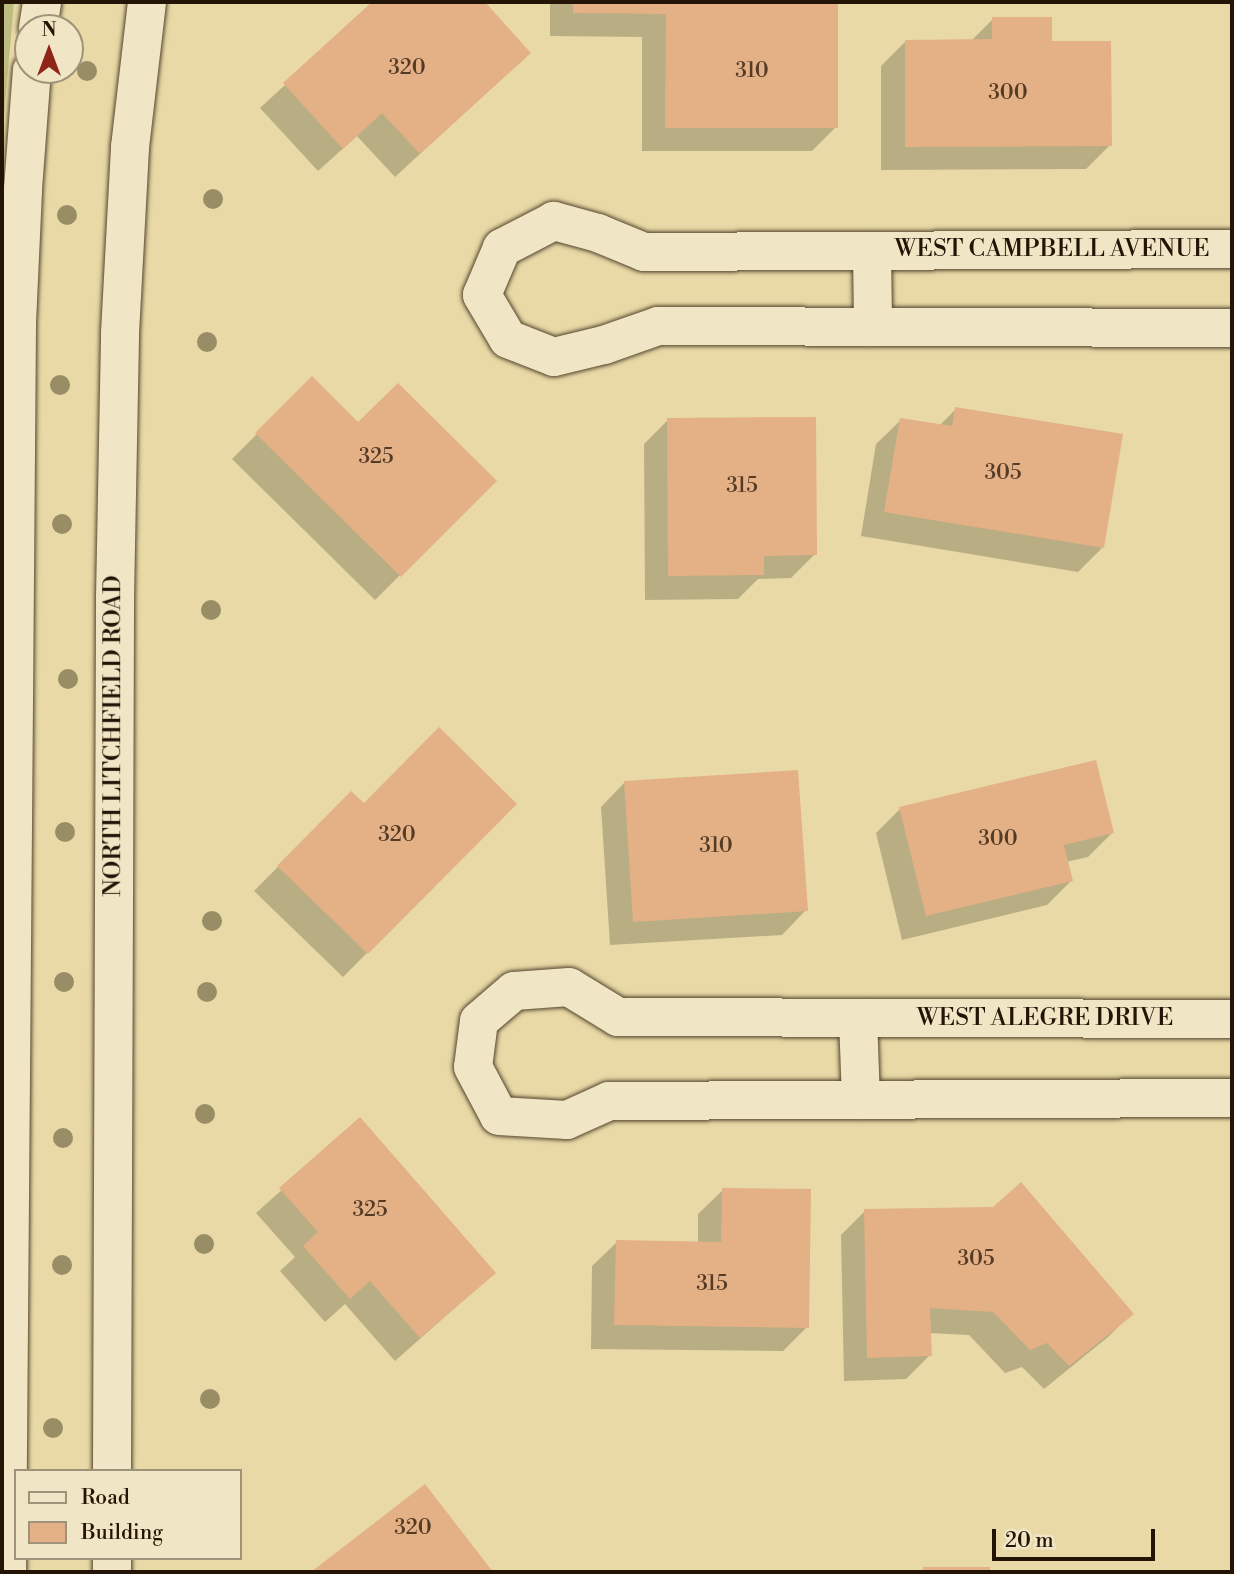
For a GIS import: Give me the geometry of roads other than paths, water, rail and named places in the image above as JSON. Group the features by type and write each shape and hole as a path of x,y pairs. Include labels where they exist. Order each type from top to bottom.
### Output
{"street":[{"name":"NORTH LITCHFIELD ROAD","path":"112,1469 115,598 120,333 130,147 147,2"},
{"path":"7,1572 5,1100 17,323 31,84"},
{"name":"WEST CAMPBELL AVENUE","path":"1232,249 644,252 598,233 554,221 502,248 482,295 508,338 554,357 604,345 657,326 1232,328"},
{"name":"WEST CAMPBELL AVENUE","path":"872,251 873,327"},
{"name":"WEST ALEGRE DRIVE","path":"1232,1019 618,1017 569,987 514,991 480,1021 473,1068 499,1116 567,1120 609,1101 1232,1098"},
{"path":"858,1018 861,1100"}]}
